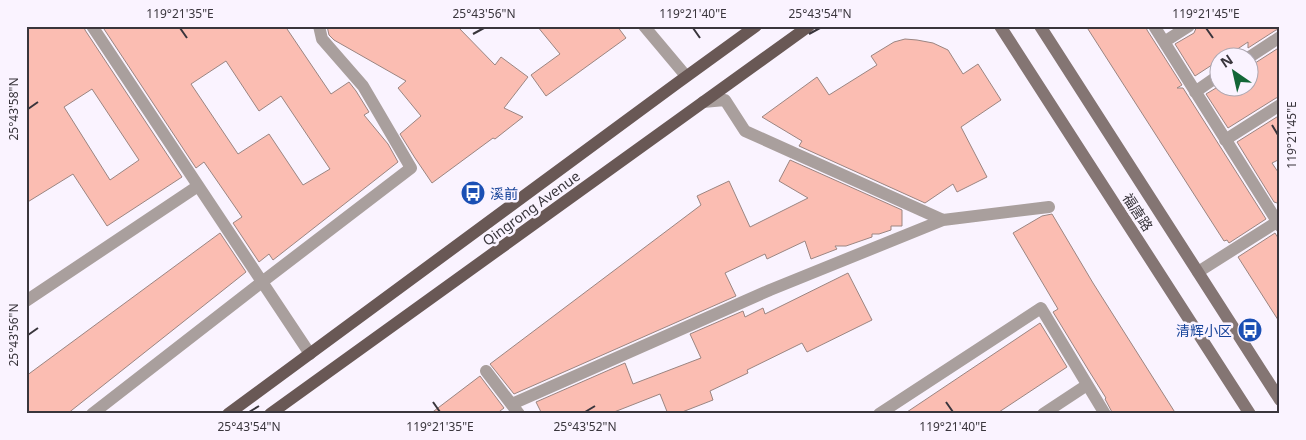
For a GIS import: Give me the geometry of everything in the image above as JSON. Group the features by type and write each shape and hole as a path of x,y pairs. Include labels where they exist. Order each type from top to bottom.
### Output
{"main road":[{"name":"Qingrong Avenue","path":"228,414 756,26"},
{"name":"Qingrong Avenue","path":"270,414 809,26"}],"street":[{"path":"92,26 310,354"},
{"path":"92,414 411,168 363,86 322,39 319,26"},
{"path":"644,26 686,76"},
{"name":"福唐路","path":"1000,26 1250,414"},
{"name":"福唐路","path":"1040,26 1280,400"},
{"path":"1154,26 1279,223 1198,272"},
{"path":"1164,42 1189,26"},
{"path":"1258,51 1280,37"},
{"path":"1195,92 1208,83"},
{"path":"703,102 725,100 745,131 943,220"},
{"path":"1225,140 1280,105"},
{"path":"26,301 198,186"},
{"path":"486,371 515,409 770,290 943,220 1049,207"},
{"path":"879,414 1041,308 1105,414"},
{"path":"1043,414 1087,385"}],"building":[{"path":"26,26 84,26 182,177 107,226 73,174 26,203","holes":["92,89 139,160 110,180 64,107"]},
{"path":"102,26 285,26 331,94 349,82 369,112 364,115 388,144 398,162 273,260 269,254 259,262 233,223 242,217 204,162 196,168","holes":["226,61 259,111 281,96 330,169 303,185 269,134 238,154 191,84"]},
{"path":"327,26 457,26 495,65 501,57 528,77 504,108 523,117 432,183 400,134 421,116 398,88 406,81 334,40 329,35"},
{"path":"537,26 617,26 626,38 546,96 531,75 560,54"},
{"path":"1086,26 1146,26 1182,85 1177,88 1183,88 1266,219 1229,243 1227,240 1224,241"},
{"path":"1197,26 1280,26 1280,29 1248,48 1248,42 1239,48 1208,48 1208,68 1195,76 1175,44 1194,33"},
{"path":"905,39 933,43 948,50 963,74 978,64 1001,100 961,127 987,177 957,192 953,184 925,203 799,146 802,141 762,117 817,77 829,95 877,65 871,56 894,42"},
{"path":"1280,47 1280,97 1228,128 1209,98 1258,98 1258,61"},
{"path":"1280,115 1280,159 1272,163 1280,175 1280,204 1274,202 1237,142"},
{"path":"790,160 902,210 902,226 891,226 891,230 872,234 872,237 846,246 835,246 837,249 811,259 805,241 767,259 765,254 725,273 736,296 514,394 490,364 701,205 697,196 729,181 750,227 808,198 779,181"},
{"path":"1052,214 1093,283 1176,414 1113,414 1106,398 1053,312 1058,309 1013,233 1042,216"},
{"path":"220,233 246,272 67,414 26,414 26,376"},
{"path":"1275,233 1280,241 1280,323 1238,257"},
{"path":"848,273 872,320 807,352 802,343 747,370 748,373 710,391 713,400 677,414 668,414 660,394 609,414 542,414 536,402 625,363 633,384 701,358 690,334 743,311 745,317 763,308 765,314"},
{"path":"1040,323 1067,367 996,414 904,414"},
{"path":"480,376 504,408 496,414 430,414"}],"place":[{"name":"溪前","path":"473,193"},
{"name":"清辉小区","path":"1250,330"}]}
